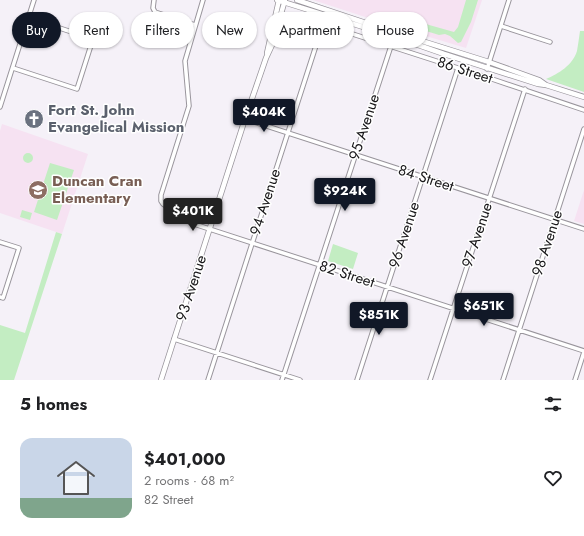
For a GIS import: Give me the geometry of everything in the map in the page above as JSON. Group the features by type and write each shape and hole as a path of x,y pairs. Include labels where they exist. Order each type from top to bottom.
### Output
{"main road":[{"name":"86 Street","path":"278,0 362,25"},
{"name":"93 Avenue","path":"266,58 278,0"},
{"name":"86 Street","path":"297,0 362,23"},
{"name":"93 Avenue","path":"161,380 245,119 272,45 285,1"},
{"name":"86 Street","path":"428,44 489,62 539,80 546,85"},
{"name":"86 Street","path":"428,47 487,69 584,97"}],"street":[{"path":"31,12 34,0"},
{"path":"154,0 152,8 155,12 195,25 203,0"},
{"path":"487,69 509,0"},
{"name":"82 Street","path":"195,25 185,61 189,106 161,195 161,201 163,204 187,222 584,351"},
{"path":"501,26 550,42"},
{"path":"13,68 77,89 93,39 61,28"},
{"path":"0,107 19,48"},
{"name":"94 Avenue","path":"208,380 315,48"},
{"name":"95 Avenue","path":"282,380 390,48"},
{"name":"86 Street","path":"397,48 584,110"},
{"name":"96 Avenue","path":"357,380 458,68"},
{"name":"97 Avenue","path":"430,380 525,90"},
{"name":"84 Street","path":"245,119 584,229"},
{"name":"98 Avenue","path":"503,380 584,129"},
{"path":"0,242 19,248 1,298"},
{"path":"174,339 300,380"},
{"path":"575,380 584,351"}],"shaded area":[{"path":"313,0 482,0 466,48 428,37 428,12 362,12 362,16 354,13 354,12"},
{"name":"Duncan Cran Elementary","path":"2,124 88,154 62,234 0,213 0,131"},
{"path":"584,190 584,224 574,221"}],"green space":[{"path":"466,0 478,0 471,22 461,42 458,43 450,36 445,34 439,35 428,32 428,25 454,32 458,27"},
{"path":"580,31 584,31 584,92 546,79 560,72 572,61 577,51"},
{"path":"26,153 30,153 32,154 32,162 26,163 23,160 23,156"},
{"path":"50,163 74,170 57,220 34,212"},
{"path":"22,210 32,213 30,220 20,217"},
{"path":"56,232 62,234 14,380 0,380 0,325 25,333"},
{"path":"333,244 358,253 353,269 328,261"}],"place":[{"name":"Fort St. John Evangelical Mission","path":"34,119"},
{"name":"Duncan Cran Elementary","path":"38,190"}]}
